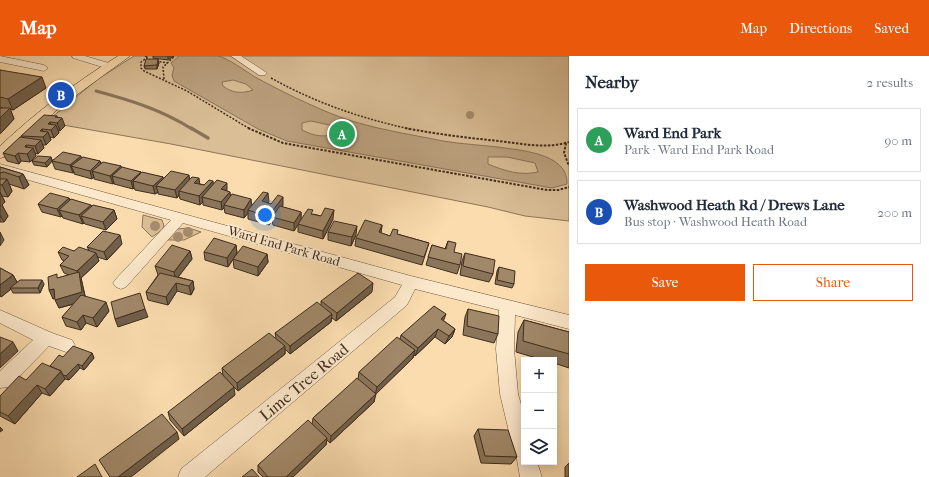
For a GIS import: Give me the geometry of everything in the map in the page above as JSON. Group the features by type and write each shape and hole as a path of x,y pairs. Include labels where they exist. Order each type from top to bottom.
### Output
{"main road":[{"path":"0,154 26,128 109,66 125,56"}],"street":[{"path":"76,56 109,66"},
{"path":"235,56 262,73"},
{"path":"0,59 44,68"},
{"name":"Ward End Park Road","path":"0,168 411,282 569,322"},
{"path":"121,283 181,217"},
{"name":"Lime Tree Road","path":"189,477 401,302 411,282"},
{"path":"507,306 505,348 509,394 521,442"},
{"path":"0,316 46,338 66,345"},
{"path":"2,381 46,338"},
{"path":"528,465 531,477"}],"path":[{"path":"144,56 149,56"},
{"path":"149,56 141,62 141,68 144,71 187,91 254,131 283,143 547,190 558,190 569,187"},
{"path":"164,79 163,67 175,56"},
{"path":"143,60 148,60"},
{"path":"152,61 168,62"},
{"path":"262,73 289,90 325,105 376,120 419,130 484,140 537,145 568,143 564,153 569,166"}],"shaded area":[{"path":"134,56 569,56 569,221 525,216 488,207 171,144 46,122 98,79"},
{"path":"179,56 222,57 255,77 318,108 365,125 443,141 528,152 551,159 559,165 565,173 567,184 552,188 287,141 258,129 174,81 172,75 174,68 171,63","holes":["233,80 246,84 253,90 237,92 223,86 222,82","311,121 329,125 339,134 324,136 311,134 302,130 302,123","488,157 507,157 535,163 538,172 519,173 500,169 488,164"]},
{"path":"143,215 162,220 164,226 162,230 152,237 142,227"},
{"path":"189,228 201,232 184,240 168,240 177,229"}],"building":[{"path":"146,59 158,59 157,65 144,66"},
{"path":"0,70 42,77 8,99 0,97"},
{"path":"0,108 10,108 0,118"},
{"path":"44,115 62,118 57,123 50,122 48,124 56,125 51,130 42,129 40,131 48,132 43,137 21,136"},
{"path":"20,137 41,140 35,146 26,145 25,147 33,148 27,154 18,153 15,156 3,153"},
{"path":"63,152 81,156 70,165 52,161"},
{"path":"38,156 51,157 45,163 32,161"},
{"path":"83,157 100,161 90,171 71,166"},
{"path":"103,162 121,166 110,176 92,171"},
{"path":"0,167 23,174 19,177 4,172 0,173"},
{"path":"122,167 141,172 131,181 112,176"},
{"path":"171,171 189,175 175,190 156,186"},
{"path":"142,172 163,177 153,186 133,181"},
{"path":"192,177 199,178 194,183 204,185 209,180 213,181 199,196 179,191"},
{"path":"0,179 7,179 2,185 0,185"},
{"path":"217,180 227,183 221,189 230,192 221,202 202,197"},
{"path":"263,192 268,193 262,201 271,204 278,195 283,197 268,217 248,210"},
{"path":"50,193 69,198 57,209 38,204"},
{"path":"232,194 251,199 244,210 224,205"},
{"path":"71,199 91,205 79,215 59,210"},
{"path":"93,205 114,210 103,222 81,216"},
{"path":"280,206 301,212 294,223 272,217"},
{"path":"325,208 334,210 323,231 298,224 308,209 313,210 311,214 321,216"},
{"path":"365,220 382,225 379,232 390,236 393,229 398,230 397,234 429,243 424,257 356,238"},
{"path":"334,221 357,226 352,237 328,232"},
{"path":"103,231 120,235 104,252 87,247"},
{"path":"214,238 236,245 227,258 204,252"},
{"path":"448,241 456,243 454,252 462,254 460,265 428,257 432,245 446,249"},
{"path":"172,245 190,251 174,272 155,266"},
{"path":"243,246 267,254 258,267 233,259"},
{"path":"63,247 74,251 79,247 96,253 77,271 60,265 69,256 58,252"},
{"path":"465,253 495,260 493,274 463,266"},
{"path":"499,267 515,271 514,284 497,280"},
{"path":"0,268 13,275 0,285"},
{"path":"79,272 82,292 55,300 54,289 49,290 48,277 57,274 57,278"},
{"path":"160,273 193,281 189,286 176,283 166,297 146,292"},
{"path":"358,273 373,283 337,313 321,301"},
{"path":"20,280 42,280 38,288 10,288"},
{"path":"140,293 145,309 115,319 111,302"},
{"path":"81,295 106,302 93,318 83,315 77,322 62,317"},
{"path":"317,302 332,314 290,346 275,333"},
{"path":"434,306 446,314 441,319 455,329 449,336 438,329 418,348 401,335"},
{"path":"468,309 499,316 498,334 467,326"},
{"path":"524,320 569,332 569,354 523,341"},
{"path":"269,333 285,346 237,383 222,368"},
{"path":"0,337 13,342 0,354"},
{"path":"397,337 415,350 377,387 359,372"},
{"path":"73,346 92,353 82,366 78,364 66,376 63,375 61,371 50,366 59,355 63,357"},
{"path":"42,363 61,371 45,389 37,385 8,416 0,412 0,396 19,376 26,380"},
{"path":"220,372 234,387 182,429 168,412"},
{"path":"357,378 376,394 331,436 313,418"},
{"path":"162,414 177,432 118,477 110,477 99,460"},
{"path":"308,420 327,438 286,477 268,477 258,465"},
{"path":"478,429 508,430 517,457 485,456"},
{"path":"95,464 102,477 77,477"},
{"path":"252,469 259,477 242,477"}],"waterway":[{"path":"96,91 146,106 169,116 192,129"},
{"path":"191,128 208,138"}],"place":[{"name":"Washwood Heath Rd / Drews Lane","path":"61,95"},
{"name":"Ward End Park","path":"342,134"}]}
